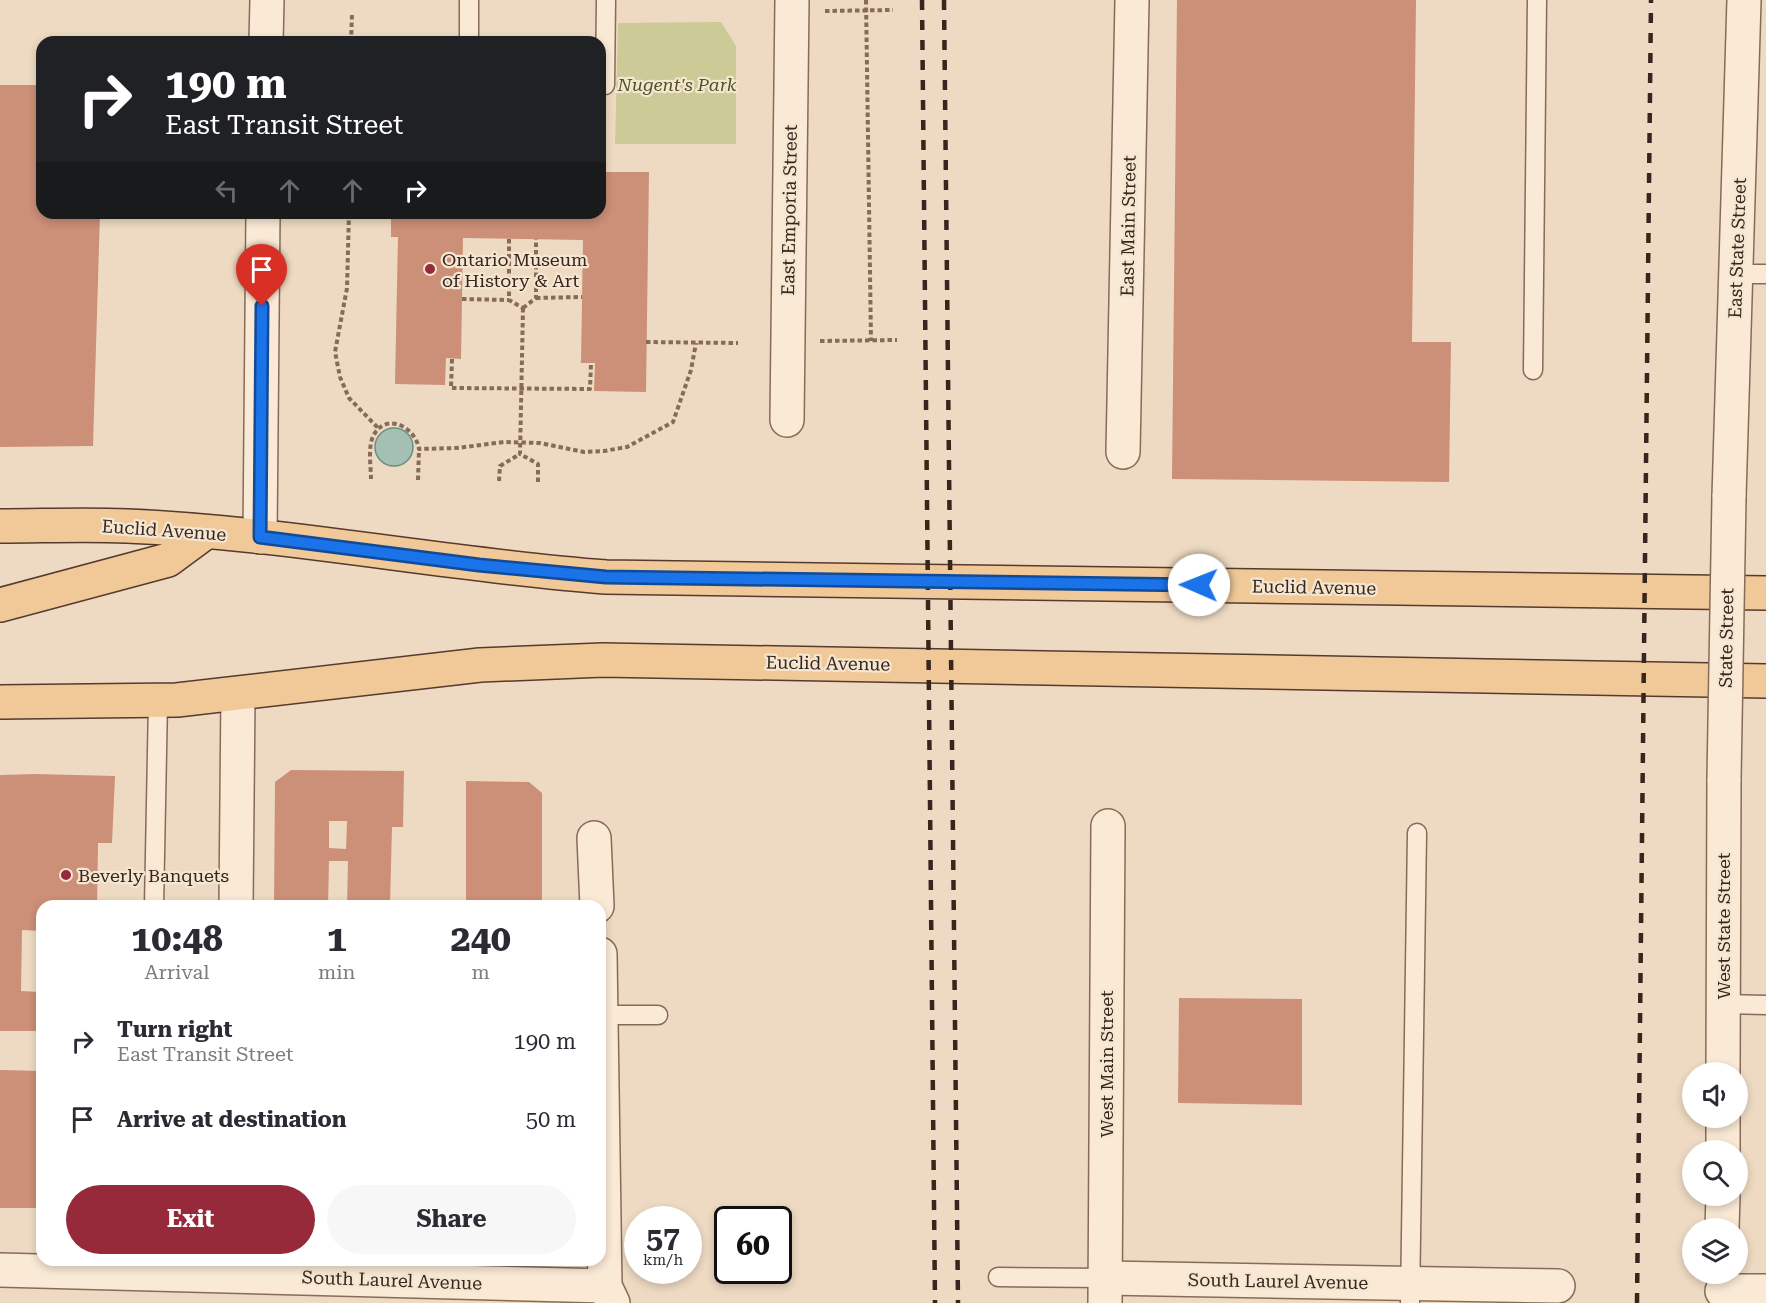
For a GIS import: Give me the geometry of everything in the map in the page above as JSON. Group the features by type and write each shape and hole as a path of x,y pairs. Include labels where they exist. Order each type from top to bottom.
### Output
{"main road":[{"name":"Euclid Avenue","path":"0,526 126,525 260,537 489,567 606,577 1766,593"},
{"path":"0,605 168,560 206,532"},
{"name":"Euclid Avenue","path":"0,702 158,701 238,694 480,665 603,660 1766,681"}],"street":[{"path":"266,36 267,0"},
{"name":"East Main Street","path":"1123,452 1132,0"},
{"name":"East State Street","path":"1729,497 1751,274 1744,0"},
{"name":"East Emporia Street","path":"787,420 792,6"},
{"path":"260,537 263,219"},
{"name":"State Street","path":"1724,779 1729,497"},
{"path":"236,900 238,694"},
{"name":"West State Street","path":"1723,1062 1724,779"},
{"name":"West Main Street","path":"1105,1291 1108,826"},
{"path":"594,838 597,900"},
{"path":"606,1178 609,1295"},
{"name":"South Laurel Avenue","path":"0,1270 228,1280 417,1270 609,1295"},
{"name":"South Laurel Avenue","path":"1105,1291 1411,1293 1558,1286"},
{"path":"1722,1289 1766,1292"}],"lane":[{"path":"469,0 469,36"},
{"path":"606,0 606,36"},
{"path":"1533,370 1537,0"},
{"path":"154,900 158,701"},
{"path":"1411,1293 1417,833"},
{"path":"606,987 658,1015"},
{"path":"1723,1004 1766,1005"},
{"name":"South Laurel Avenue","path":"998,1277 1105,1291"}],"path":[{"path":"866,0 871,340"},
{"path":"792,6 866,11 893,10"},
{"path":"351,36 352,14"},
{"path":"350,219 346,299 335,340 335,352 340,377 349,398 379,429"},
{"path":"508,300 509,239"},
{"path":"536,239 536,298"},
{"path":"523,308 536,298 582,297"},
{"path":"462,299 508,300 523,308"},
{"path":"520,454 523,308"},
{"path":"787,342 897,340"},
{"path":"646,342 738,343"},
{"path":"419,449 520,442 594,451 627,447 673,422 691,370 696,343"},
{"path":"452,358 451,388 590,389 591,363"},
{"path":"371,479 371,440 379,429 390,424 403,426 413,434 419,449 417,480"},
{"path":"499,481 500,466 520,454"},
{"path":"520,454 538,464 538,482"}],"green space":[{"name":"Nugent's Park","path":"721,22 736,46 736,144 615,144 618,23"}],"shaded area":[{"path":"394,428 407,434 413,447 407,460 394,466 381,460 375,447 381,434"}],"building":[{"path":"1177,0 1416,0 1412,342 1451,342 1449,482 1172,479"},
{"path":"0,85 36,85 36,219 100,219 93,446 0,447"},
{"name":"Ontario Museum of History & Art","path":"606,172 649,172 646,392 594,391 595,363 581,363 583,240 463,238 461,359 446,358 445,385 395,384 398,237 391,237 391,219 606,219"},
{"path":"291,770 404,771 403,827 392,827 390,900 347,900 348,861 329,861 328,900 274,900 275,782","holes":["329,821 347,821 346,849 329,848"]},
{"path":"0,775 115,776 112,843 98,843 97,900 36,900 36,931 22,930 21,991 36,992 36,1031 0,1031"},
{"path":"466,781 529,782 542,793 542,900 466,900"},
{"path":"1179,998 1302,999 1302,1105 1178,1103"},
{"path":"0,1070 36,1071 36,1208 0,1208"}],"railway":[{"path":"922,0 935,1303"},
{"path":"944,0 958,1303"},
{"path":"1637,1303 1651,0"}],"place":[{"name":"Ontario Museum of History & Art","path":"430,269"},
{"name":"Beverly Banquets","path":"66,875"}],"route":[{"path":"262,306 260,537 479,565 606,577 1199,585"}]}
